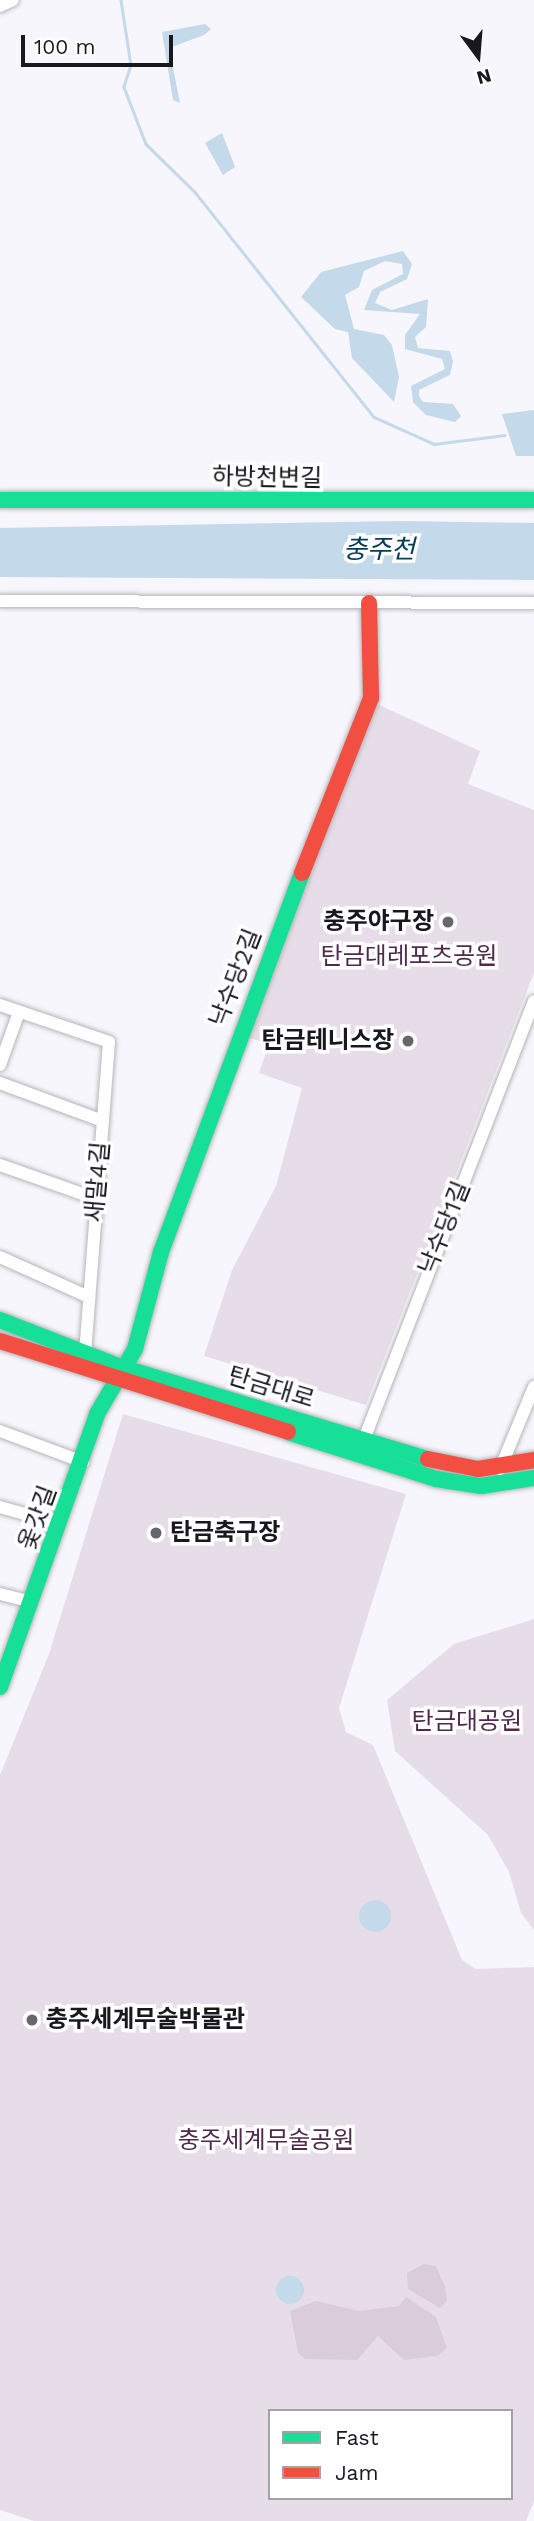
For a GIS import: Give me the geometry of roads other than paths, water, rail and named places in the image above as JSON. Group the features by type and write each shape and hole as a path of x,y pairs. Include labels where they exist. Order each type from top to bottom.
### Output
{"street":[{"path":"0,6 13,0"},
{"name":"하방천변길","path":"0,500 534,500"},
{"path":"0,601 534,603"},
{"name":"낙수당2길","path":"124,1368 231,1054 371,698 369,603"},
{"name":"낙수당1길","path":"360,1447 534,1001"},
{"path":"0,1005 109,1042 103,1121"},
{"path":"0,1065 19,1012"},
{"name":"새말4길","path":"0,1083 103,1121 85,1353"},
{"path":"0,1164 97,1199"},
{"path":"0,1257 89,1297"},
{"name":"탄금대로","path":"0,1320 124,1368 466,1485 534,1478"},
{"name":"탄금대로","path":"0,1341 114,1381 360,1447 455,1466 500,1469 534,1460"},
{"name":"옻갓길","path":"0,1687 4,1670 114,1381 124,1368"},
{"path":"500,1469 533,1390"},
{"path":"0,1431 83,1462"},
{"path":"0,1507 60,1524"},
{"path":"0,1594 32,1602"}],"water":[{"path":"205,24 211,29 204,35 169,48 180,103 173,100 162,32"},
{"path":"222,133 235,167 223,175 205,143"},
{"path":"403,251 412,264 407,279 380,292 375,303 392,310 428,299 426,327 415,337 418,348 450,351 453,361 450,375 419,390 419,396 423,402 453,404 461,416 455,422 426,415 413,402 411,386 445,369 442,359 405,349 405,335 420,314 364,310 372,290 403,274 402,264 385,261 364,271 359,287 345,295 354,329 384,335 392,345 399,377 394,402 352,358 348,332 335,329 301,297 321,272"},
{"path":"534,410 534,456 516,456 502,414"},
{"name":"충주천","path":"402,521 534,523 534,580 0,577 0,528"},
{"path":"375,1900 386,1905 391,1916 386,1927 375,1932 364,1927 359,1916 364,1905"},
{"path":"290,2276 300,2280 304,2290 300,2300 290,2304 280,2300 276,2290 280,2280"}],"waterway":[{"path":"121,0 131,65 124,87 146,144 195,192 374,417 434,444 504,435"}],"place":[{"name":"충주야구장","path":"448,922"},
{"name":"탄금테니스장","path":"408,1041"},
{"name":"탄금축구장","path":"156,1533"},
{"name":"충주세계무술박물관","path":"32,2020"}],"park label":[{"name":"탄금대레포츠공원","path":"409,957"},
{"name":"탄금대공원","path":"467,1722"},
{"name":"충주세계무술공원","path":"266,2141"}]}
